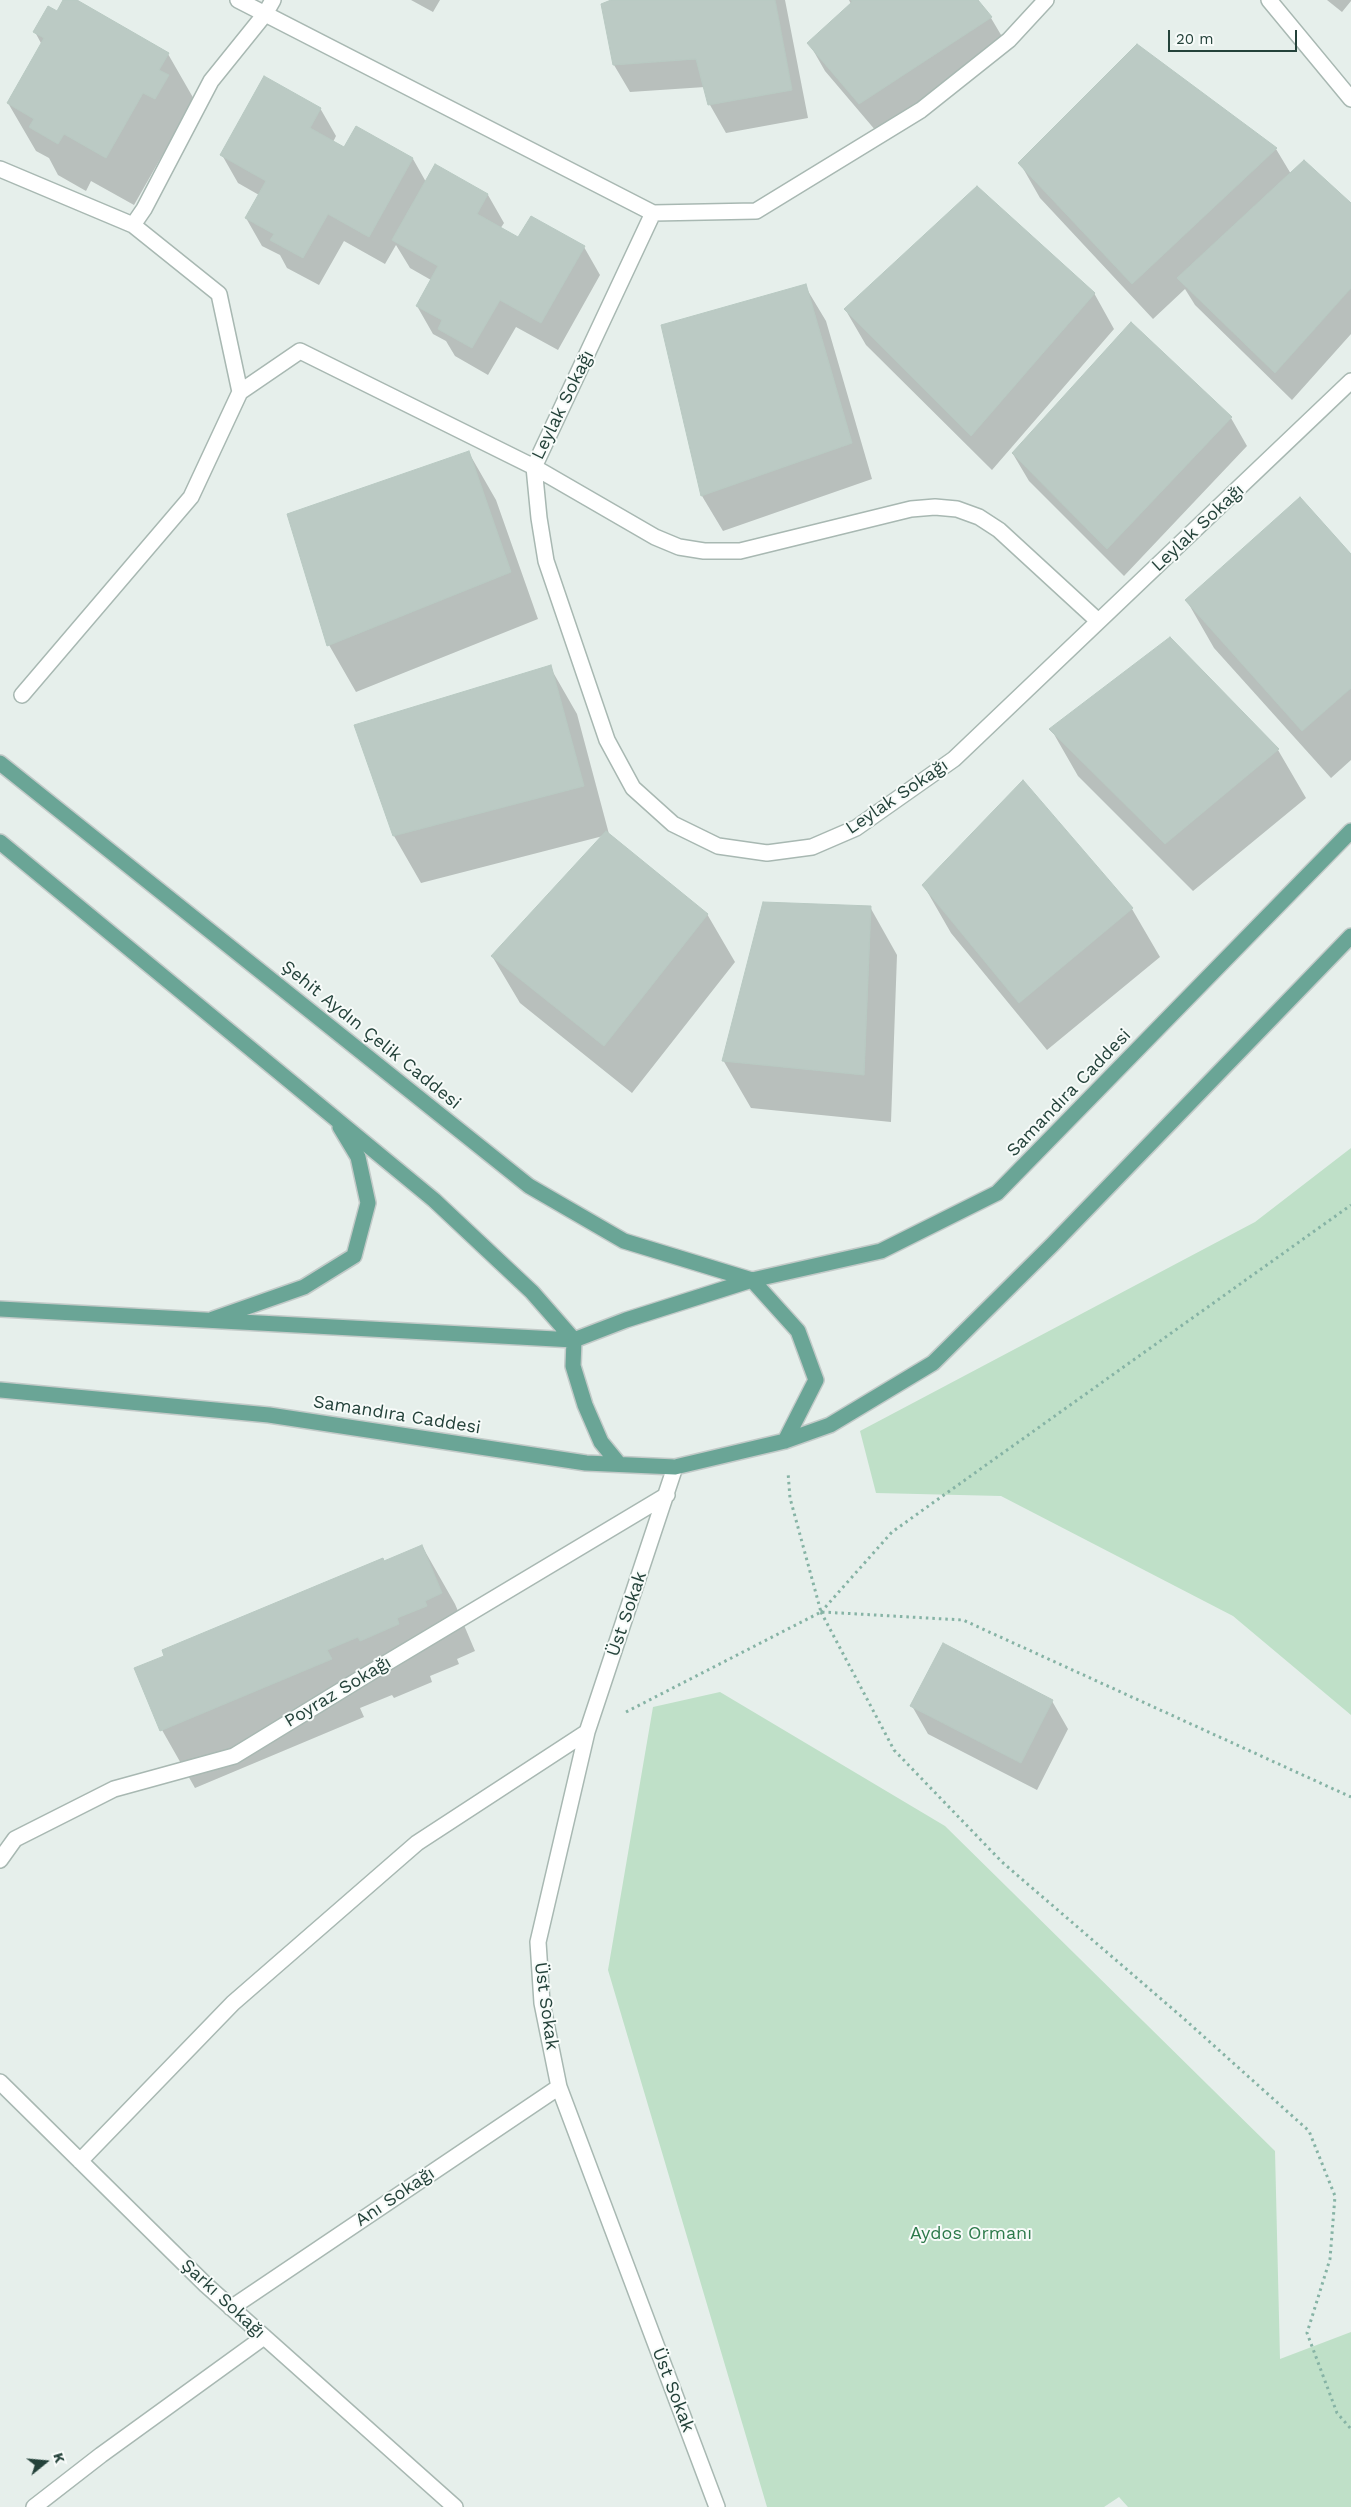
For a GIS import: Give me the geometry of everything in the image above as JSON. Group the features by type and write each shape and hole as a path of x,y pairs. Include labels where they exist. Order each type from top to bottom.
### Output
{"main road":[{"name":"Şehit Aydın Çelik Caddesi","path":"0,762 529,1186 624,1241 752,1280"},
{"name":"Samandıra Caddesi","path":"0,1309 574,1340 626,1320 752,1280 880,1251 997,1193 1351,831"},
{"path":"0,842 434,1200 532,1292 574,1340 573,1366 585,1405 601,1442 619,1464"},
{"name":"Samandıra Caddesi","path":"0,1390 269,1415 586,1463 675,1467 785,1441 830,1425 933,1363 1052,1245 1351,936"},
{"path":"207,1321 304,1287 354,1256 368,1203 358,1157 334,1116"},
{"path":"752,1280 798,1331 816,1380 785,1441"}],"street":[{"path":"238,0 653,213 756,212 921,110 1008,40 1046,0"},
{"path":"133,225 144,209 211,81 265,14 273,0"},
{"path":"1269,0 1351,99"},
{"path":"0,169 133,225 219,294 240,392"},
{"name":"Leylak Sokağı","path":"653,213 534,467 546,561 607,740 633,788 673,824 718,846 766,853 812,847 856,828 954,759 1097,620 1208,519 1351,382"},
{"path":"22,695 191,497 240,392 300,351 534,467 655,538 679,547 704,551 740,551 911,509 935,507 957,509 979,518 999,530 1097,620"},
{"name":"Üst Sokak","path":"675,1467 587,1732 538,1942 542,2002 559,2087 717,2507"},
{"name":"Poyraz Sokağı","path":"0,1860 16,1839 114,1789 234,1756 667,1495"},
{"path":"80,2161 233,2003 417,1844 587,1732"},
{"name":"Şarkı Sokağı","path":"0,2082 231,2308 455,2507"},
{"name":"Anı Sokağı","path":"231,2308 559,2087"},
{"path":"34,2507 101,2455 264,2337"}],"path":[{"path":"587,1732 821,1612 892,1532 1351,1205"},
{"path":"785,1441 790,1498 821,1612 894,1750 1002,1862 1182,2017 1309,2131 1335,2196 1330,2259 1307,2333 1337,2413 1351,2429"},
{"path":"821,1612 963,1620 1351,1798"}],"green space":[{"path":"1351,1148 1351,1715 1233,1616 1001,1496 876,1493 860,1431 1255,1222"},
{"name":"Aydos Ormanı","path":"720,1692 945,1826 1275,2151 1280,2359 1351,2332 1351,2507 1128,2507 1119,2497 1104,2507 767,2507 608,1970 653,1707"}],"building":[{"path":"63,0 77,0 169,53 159,70 169,75 155,99 143,93 106,158 64,134 58,144 29,127 34,119 7,103 44,38 33,32 48,6 57,11"},
{"path":"611,0 775,0 792,90 708,105 696,59 613,65 601,4"},
{"path":"851,0 978,0 992,17 859,104 807,43 852,2"},
{"path":"1137,44 1277,148 1132,284 1018,163"},
{"path":"264,76 321,108 310,128 344,147 356,126 413,158 369,237 328,214 303,258 270,240 274,234 245,218 266,181 220,155"},
{"path":"1304,160 1351,203 1351,288 1275,373 1177,278"},
{"path":"435,164 488,194 477,214 518,237 531,216 585,246 541,323 500,300 472,348 438,329 442,320 416,306 438,266 392,240"},
{"path":"977,186 1095,293 971,436 844,309"},
{"path":"806,284 852,443 701,496 661,325"},
{"path":"1131,322 1232,417 1107,549 1012,453"},
{"path":"469,451 511,572 327,646 287,514"},
{"path":"1300,497 1351,554 1351,688 1302,731 1185,600"},
{"path":"1170,637 1279,749 1165,844 1049,729"},
{"path":"551,665 584,786 393,836 354,725"},
{"path":"1023,780 1133,908 1019,1003 922,885"},
{"path":"606,831 708,914 604,1046 491,956"},
{"path":"763,902 871,906 864,1075 722,1061"},
{"path":"422,1545 442,1593 425,1601 427,1606 397,1618 399,1624 360,1641 358,1637 327,1650 332,1659 160,1731 134,1668 164,1656 162,1650 383,1558 384,1561"},
{"path":"943,1643 1053,1700 1021,1763 910,1706"}]}
